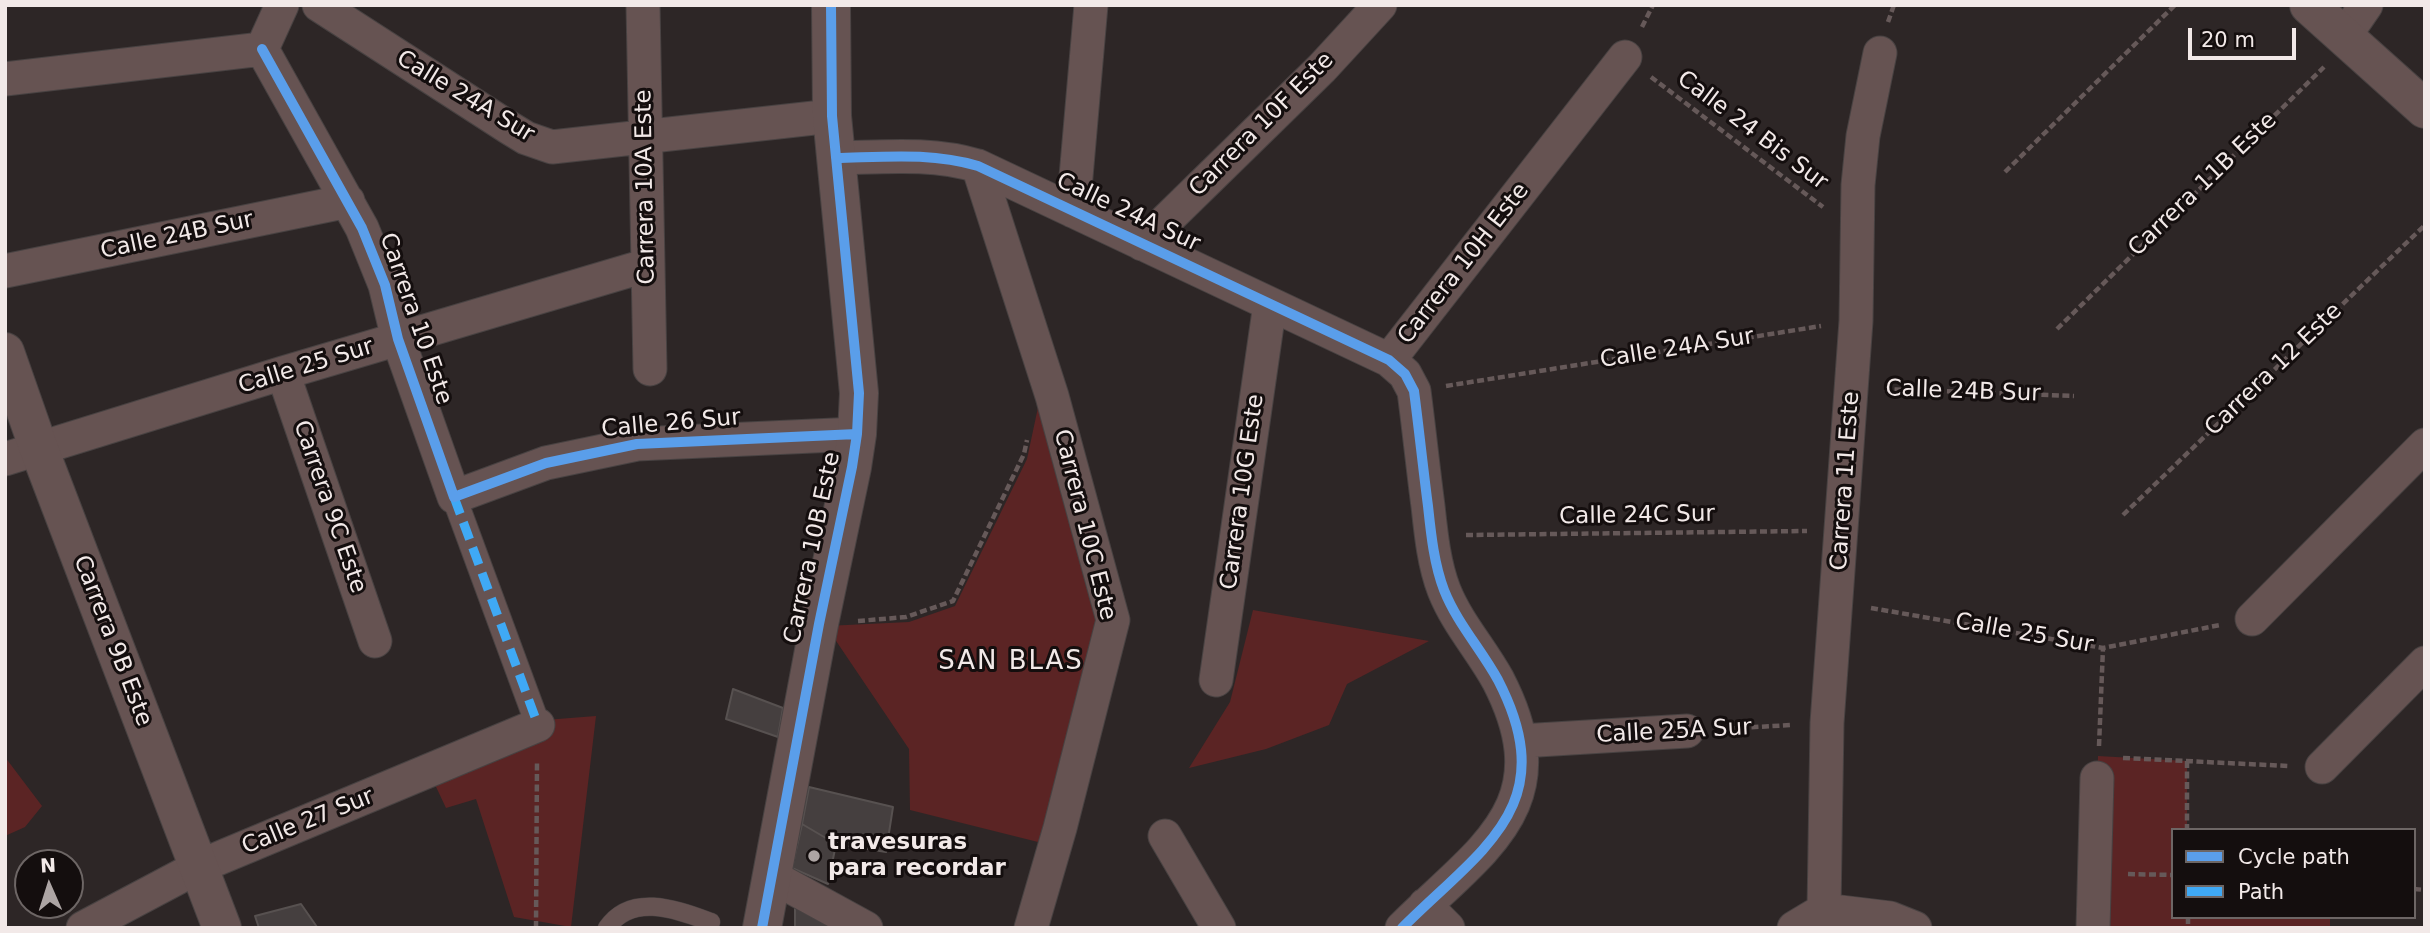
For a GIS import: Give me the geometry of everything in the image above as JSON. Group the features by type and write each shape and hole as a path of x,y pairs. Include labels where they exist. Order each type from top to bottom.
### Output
{"street":[{"path":"5,79 262,50 282,5"},
{"name":"Calle 24A Sur","path":"319,5 526,138 552,147 832,116"},
{"name":"Carrera 10A Este","path":"643,5 650,369"},
{"name":"Carrera 10B Este","path":"762,928 858,434 859,393 832,116 831,5"},
{"path":"1073,211 1091,5"},
{"name":"Carrera 10F Este","path":"1142,244 1322,68 1380,5"},
{"path":"2309,5 2425,109"},
{"path":"2347,39 2366,5"},
{"name":"Carrera 10 Este","path":"262,50 348,201 385,285 398,339 538,725"},
{"name":"Carrera 11 Este","path":"1824,910 1828,723 1856,321 1858,185 1863,136 1880,53"},
{"name":"Carrera 10H Este","path":"1414,391 1405,374 1389,360 1625,57"},
{"name":"Calle 24A Sur","path":"836,158 926,156 956,159 978,166 1389,360"},
{"name":"Carrera 10C Este","path":"978,166 1052,396 1112,620 1060,828 1031,928"},
{"name":"Calle 24B Sur","path":"5,271 348,201"},
{"name":"Calle 25 Sur","path":"22,454 283,373 648,265"},
{"name":"Carrera 10G Este","path":"1216,680 1270,303"},
{"name":"Carrera 9B Este","path":"5,352 22,454 222,928"},
{"name":"Carrera 9C Este","path":"283,373 375,641"},
{"path":"1414,391 1432,536 1442,586 1451,607 1498,681 1521,741 1522,764 1519,786 1502,828 1425,920"},
{"name":"Calle 26 Sur","path":"454,497 546,463 637,444 858,434"},
{"path":"2252,619 2425,445"},
{"path":"2322,767 2425,663"},
{"name":"Calle 27 Sur","path":"83,928 198,867 538,725"},
{"name":"Calle 25A Sur","path":"1521,741 1687,731"},
{"path":"2093,928 2098,767"},
{"path":"1165,836 1219,928"},
{"path":"771,876 866,928"},
{"path":"1794,928 1824,910 1890,918 1915,928"}],"lane":[{"path":"607,928 614,918 626,909 643,906 671,908 711,922"}],"path":[{"path":"2005,172 2175,5"},
{"path":"819,624 906,617 953,601 1024,454 1029,429"},
{"path":"2103,648 2098,767 2187,761 2322,767"},
{"path":"536,928 538,725"},
{"path":"2187,761 2187,828"},
{"path":"2093,873 2171,875"}],"shaded area":[{"path":"1040,398 1103,637 1050,845 910,810 909,749 826,626 909,622 955,606 1027,459"},
{"path":"1253,610 1429,641 1347,684 1329,725 1266,749 1189,768 1230,702"},
{"path":"596,716 571,927 514,917 476,799 446,808 430,774 545,720"},
{"path":"2098,756 2187,761 2187,828 2171,828 2171,919 2330,919 2330,928 2093,928"},
{"path":"5,757 42,806 25,827 5,836"}],"building":[{"path":"733,689 783,708 778,737 726,719"},
{"path":"809,787 893,807 886,852 836,844 802,824"},
{"name":"travesuras para recordar","path":"802,824 836,844 828,884 792,868"},
{"path":"301,904 317,927 259,928 255,916"},
{"path":"795,906 837,928 795,928"}],"marked path":[{"path":"454,497 538,725"}],"cycle path":[{"path":"762,928 857,434 859,393 832,116 831,5"},
{"path":"262,49 362,228 385,285 398,339 454,497 546,463 637,444 857,434"},
{"path":"836,158 925,157 978,166 1389,360 1405,374 1414,391 1432,538 1441,580 1449,602 1498,680 1516,724 1522,761 1517,793 1504,821 1485,848 1402,928"}],"place":[{"name":"travesuras para recordar","path":"814,856"}],"district":[{"name":"SAN BLAS","path":"1011,662"}]}
